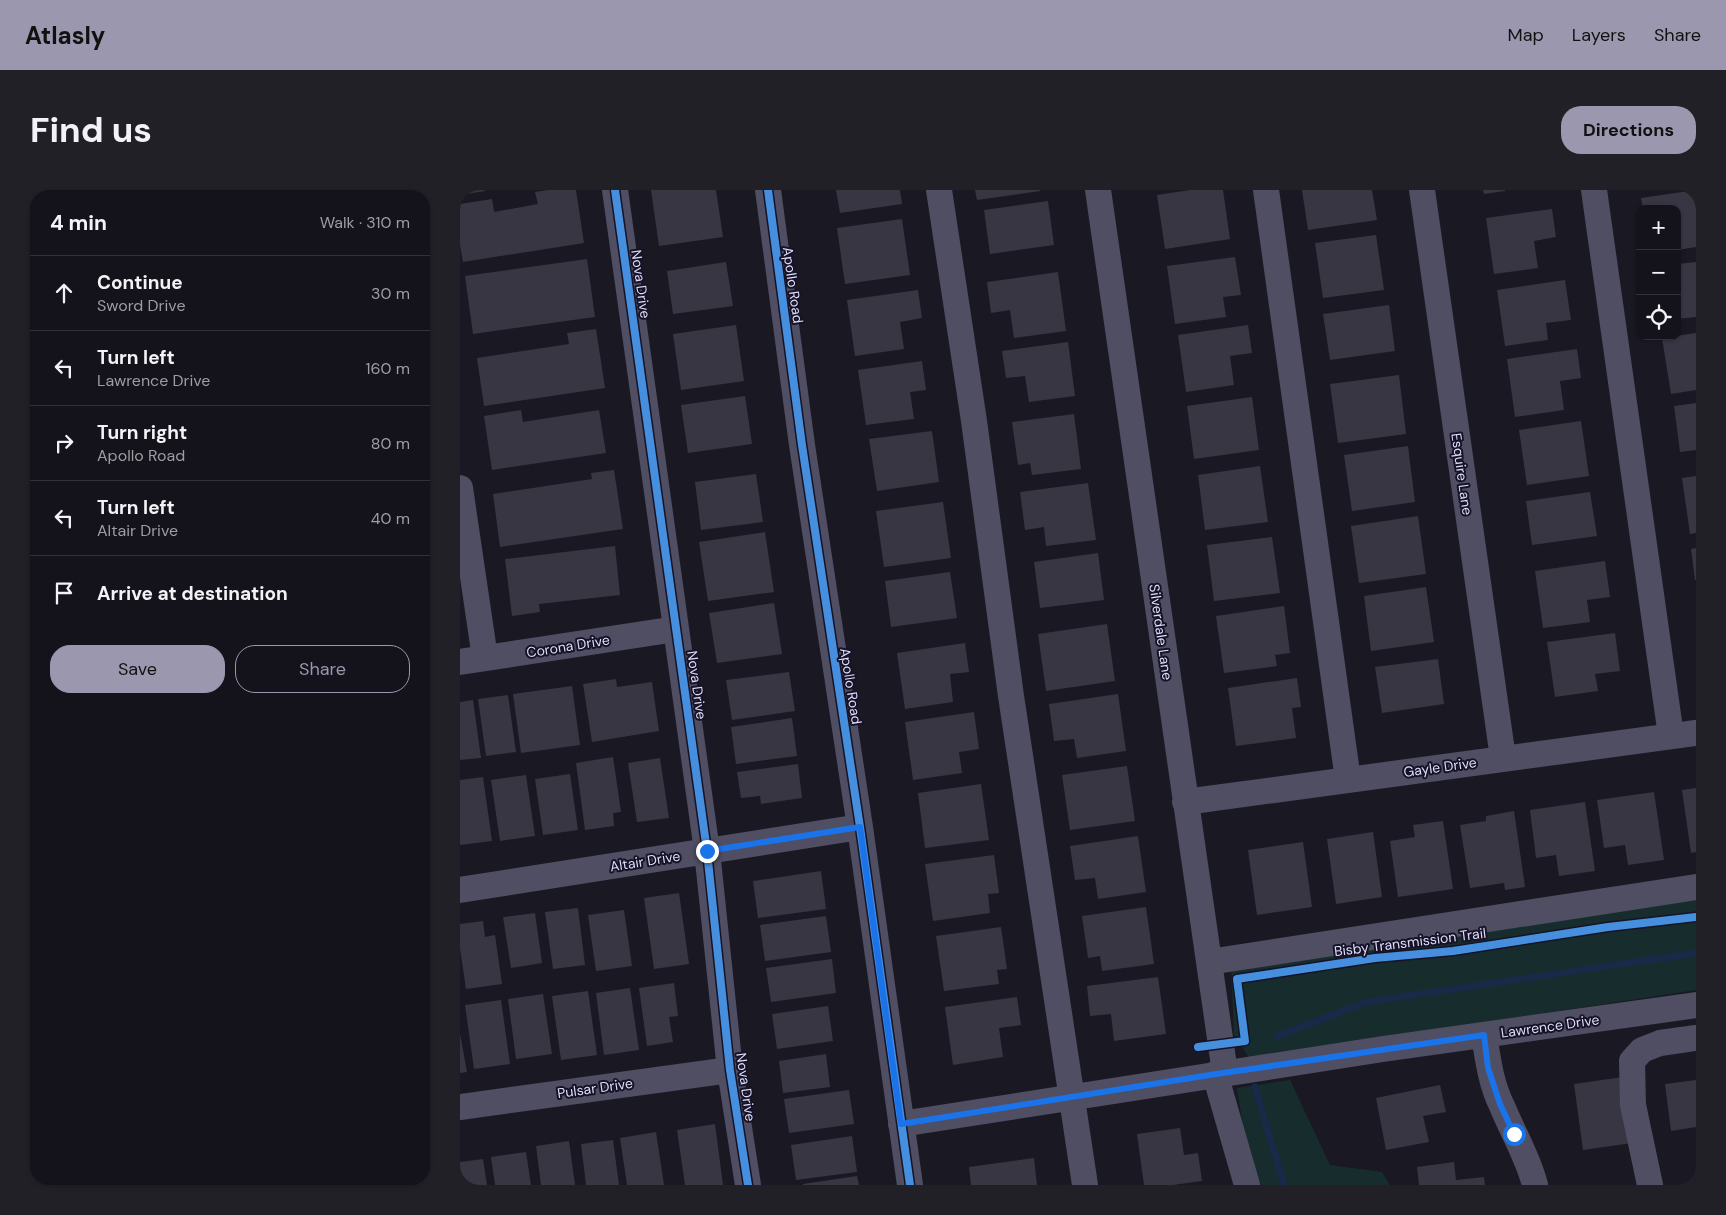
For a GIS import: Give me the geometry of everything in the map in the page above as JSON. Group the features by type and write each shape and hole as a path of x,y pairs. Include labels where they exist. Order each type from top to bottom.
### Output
{"street":[{"name":"Nova Drive","path":"615,190 707,851 730,1070 748,1185"},
{"name":"Apollo Road","path":"768,190 804,454 860,827 910,1185"},
{"path":"940,190 974,421 1011,696 1085,1185"},
{"name":"Silverdale Lane","path":"1098,190 1209,962 1220,1074 1248,1185"},
{"path":"1266,190 1348,780"},
{"name":"Esquire Lane","path":"1422,190 1503,758"},
{"path":"1594,190 1684,735"},
{"path":"460,488 472,660"},
{"name":"Corona Drive","path":"472,660 676,629"},
{"name":"Gayle Drive","path":"1185,802 1684,735"},
{"name":"Altair Drive","path":"460,890 860,827"},
{"path":"1209,962 1696,887"},
{"name":"Lawrence Drive","path":"901,1124 1220,1074 1696,1005"},
{"path":"1484,1035 1488,1068 1500,1104 1531,1167 1535,1185"},
{"path":"1650,1185 1633,1105 1632,1061 1642,1050 1660,1044 1696,1038"},
{"name":"Pulsar Drive","path":"460,1107 730,1070"}],"green space":[{"path":"1696,900 1696,990 1249,1058 1234,1035 1231,969"},
{"path":"1290,1080 1330,1165 1382,1172 1390,1185 1261,1185 1246,1146 1237,1088"}],"building":[{"path":"460,190 485,190 485,191 460,195"},
{"path":"576,190 584,243 463,262 460,245 460,204 492,199 494,212 538,204 535,192"},
{"path":"651,190 716,190 723,237 659,246"},
{"path":"836,190 900,190 902,204 840,213"},
{"path":"975,190 1040,190 1040,191 977,200"},
{"path":"1190,190 1223,190 1230,239 1165,249 1157,195"},
{"path":"1302,190 1372,190 1377,220 1308,230"},
{"path":"1483,190 1505,190 1505,191 1484,194"},
{"path":"1696,190 1696,247 1681,249 1681,205 1642,205 1641,198"},
{"path":"1048,201 1054,245 990,254 984,210"},
{"path":"1552,209 1556,237 1534,241 1538,268 1494,274 1486,218"},
{"path":"902,219 910,275 845,284 837,228"},
{"path":"1376,235 1384,290 1323,298 1315,243"},
{"path":"1235,257 1241,295 1223,297 1226,317 1175,324 1167,266"},
{"path":"587,259 595,317 473,334 465,276"},
{"path":"726,262 733,306 673,314 667,271"},
{"path":"1696,262 1696,317 1681,319 1681,264"},
{"path":"1058,272 1066,331 1014,338 1010,310 991,313 987,282"},
{"path":"1565,280 1571,320 1546,323 1548,340 1505,346 1497,290"},
{"path":"918,290 922,318 900,322 904,349 855,356 847,300"},
{"path":"1389,305 1395,351 1330,360 1323,314"},
{"path":"736,325 744,381 681,390 673,334"},
{"path":"1248,325 1252,353 1230,356 1234,385 1186,392 1178,335"},
{"path":"596,329 605,388 484,406 477,358 569,344 567,333"},
{"path":"1696,333 1696,390 1671,394 1662,340 1681,340 1681,335"},
{"path":"1068,342 1075,396 1029,402 1025,376 1006,378 1002,351"},
{"path":"1577,349 1581,378 1560,381 1564,410 1515,417 1507,359"},
{"path":"922,361 926,390 910,392 914,419 866,425 858,370"},
{"path":"1399,375 1406,434 1338,443 1330,384"},
{"path":"745,396 752,444 688,453 681,405"},
{"path":"1252,397 1259,450 1194,459 1187,406"},
{"path":"1696,403 1696,450 1680,452 1674,406"},
{"path":"521,410 523,422 599,410 606,453 492,470 484,416"},
{"path":"1074,414 1081,469 1032,475 1030,463 1018,465 1012,422"},
{"path":"1581,421 1589,476 1527,485 1519,430"},
{"path":"932,431 939,482 877,491 869,439"},
{"path":"1408,446 1415,502 1352,511 1344,455"},
{"path":"1260,466 1268,522 1205,530 1198,475"},
{"path":"614,470 623,529 500,547 493,494 592,479 591,473"},
{"path":"756,474 763,522 701,530 695,482"},
{"path":"1696,476 1696,533 1690,534 1682,478"},
{"path":"1088,483 1096,540 1046,546 1044,527 1025,530 1020,492"},
{"path":"1590,492 1597,536 1532,545 1526,501"},
{"path":"943,502 951,558 884,567 876,511"},
{"path":"1418,516 1426,574 1359,583 1351,526"},
{"path":"765,532 774,592 708,601 699,542"},
{"path":"1272,537 1280,593 1214,601 1207,545"},
{"path":"615,546 620,595 539,604 540,612 512,616 505,559"},
{"path":"1696,548 1696,580 1695,580 1691,549"},
{"path":"1098,553 1104,600 1040,608 1034,562"},
{"path":"1605,561 1610,597 1587,600 1590,622 1543,628 1535,571"},
{"path":"950,572 957,618 891,627 885,581"},
{"path":"1426,587 1434,642 1371,651 1364,596"},
{"path":"774,603 782,654 717,663 709,613"},
{"path":"1284,606 1290,653 1275,655 1277,666 1224,673 1216,616"},
{"path":"1107,624 1115,681 1046,691 1038,634"},
{"path":"1615,633 1620,671 1595,674 1598,691 1555,697 1547,642"},
{"path":"965,643 969,672 950,674 953,702 905,709 897,653"},
{"path":"1438,659 1444,704 1382,713 1375,667"},
{"path":"789,672 795,711 732,720 726,680"},
{"path":"1297,678 1301,707 1292,708 1296,738 1236,746 1228,688"},
{"path":"616,679 617,687 652,682 659,731 592,742 583,684"},
{"path":"572,686 580,745 521,753 513,694"},
{"path":"1118,694 1126,751 1077,758 1074,739 1054,741 1049,704"},
{"path":"508,695 516,752 486,756 478,699"},
{"path":"473,700 481,758 460,760 460,702"},
{"path":"974,712 979,749 959,752 962,773 913,780 905,722"},
{"path":"792,718 797,756 736,764 731,727"},
{"path":"613,757 621,812 613,813 614,826 585,830 576,763"},
{"path":"660,758 669,818 637,822 628,763"},
{"path":"798,764 802,798 761,804 760,796 741,798 737,772"},
{"path":"1127,766 1135,821 1070,830 1062,775"},
{"path":"570,774 578,830 543,835 535,779"},
{"path":"526,775 535,836 500,841 491,780"},
{"path":"483,777 492,841 460,845 460,780"},
{"path":"981,784 989,840 925,848 918,793"},
{"path":"1696,788 1696,852 1691,853 1682,790"},
{"path":"1654,792 1664,860 1628,865 1625,845 1604,848 1597,800"},
{"path":"1585,802 1595,871 1559,876 1556,855 1536,858 1530,810"},
{"path":"1514,811 1525,887 1505,890 1504,883 1470,888 1460,825 1486,821 1486,816"},
{"path":"1443,821 1453,889 1398,897 1390,841 1415,837 1413,825"},
{"path":"1373,832 1382,897 1336,904 1327,839"},
{"path":"1138,836 1146,892 1098,899 1095,878 1075,880 1070,846"},
{"path":"1303,842 1312,907 1257,915 1248,850"},
{"path":"994,855 999,893 988,894 990,913 933,921 925,864"},
{"path":"821,871 826,909 758,918 753,881"},
{"path":"679,893 689,964 654,969 644,898"},
{"path":"1146,907 1154,964 1102,971 1100,956 1088,958 1082,916"},
{"path":"578,908 585,965 553,969 545,912"},
{"path":"624,910 632,966 596,971 588,915"},
{"path":"535,913 542,963 511,968 503,917"},
{"path":"826,916 831,952 765,961 760,925"},
{"path":"483,921 485,937 495,935 502,984 466,989 460,948 460,924"},
{"path":"1001,927 1007,969 997,970 999,984 944,991 936,936"},
{"path":"832,959 836,993 771,1002 766,968"},
{"path":"1158,977 1166,1034 1114,1041 1111,1014 1090,1016 1087,986"},
{"path":"674,983 678,1016 669,1017 673,1042 647,1046 639,988"},
{"path":"630,988 639,1050 604,1055 596,993"},
{"path":"588,991 597,1055 561,1060 552,996"},
{"path":"543,994 552,1054 516,1059 508,999"},
{"path":"1017,997 1021,1025 999,1028 1003,1057 953,1065 945,1007"},
{"path":"501,1000 510,1064 474,1069 465,1005"},
{"path":"828,1006 833,1041 777,1049 772,1014"},
{"path":"460,1034 467,1072 460,1073"},
{"path":"826,1054 830,1087 783,1093 779,1061"},
{"path":"1623,1077 1632,1143 1583,1150 1574,1084"},
{"path":"1696,1080 1696,1127 1671,1131 1665,1084"},
{"path":"1440,1085 1446,1112 1423,1116 1429,1142 1386,1150 1376,1098"},
{"path":"849,1090 854,1124 789,1133 784,1099"},
{"path":"715,1124 723,1185 685,1185 677,1130"},
{"path":"1180,1128 1184,1155 1198,1153 1202,1181 1173,1185 1144,1185 1137,1134"},
{"path":"656,1132 664,1185 627,1185 620,1138"},
{"path":"852,1136 857,1172 796,1180 791,1145"},
{"path":"613,1140 619,1185 586,1185 581,1144"},
{"path":"569,1141 575,1185 541,1185 536,1146"},
{"path":"526,1152 531,1185 495,1185 491,1157"},
{"path":"1034,1158 1037,1185 971,1185 969,1167"},
{"path":"483,1159 487,1185 460,1185 460,1162"},
{"path":"1454,1162 1456,1180 1484,1177 1485,1185 1419,1185 1417,1167"},
{"path":"857,1176 859,1185 803,1185 803,1184"}],"waterway":[{"path":"1278,1036 1366,1002 1696,953"},
{"path":"1255,1087 1284,1185"}],"cycle path":[{"path":"615,190 707,851 730,1070 748,1185"},
{"path":"768,190 802,445 860,827 910,1185"},
{"name":"Bisby Transmission Trail","path":"1198,1047 1245,1041 1237,979 1375,958 1453,951 1608,927 1696,917"}],"route":[{"path":"707,851 860,827 901,1124 1216,1074 1484,1035 1488,1068 1500,1104 1514,1134"}]}
